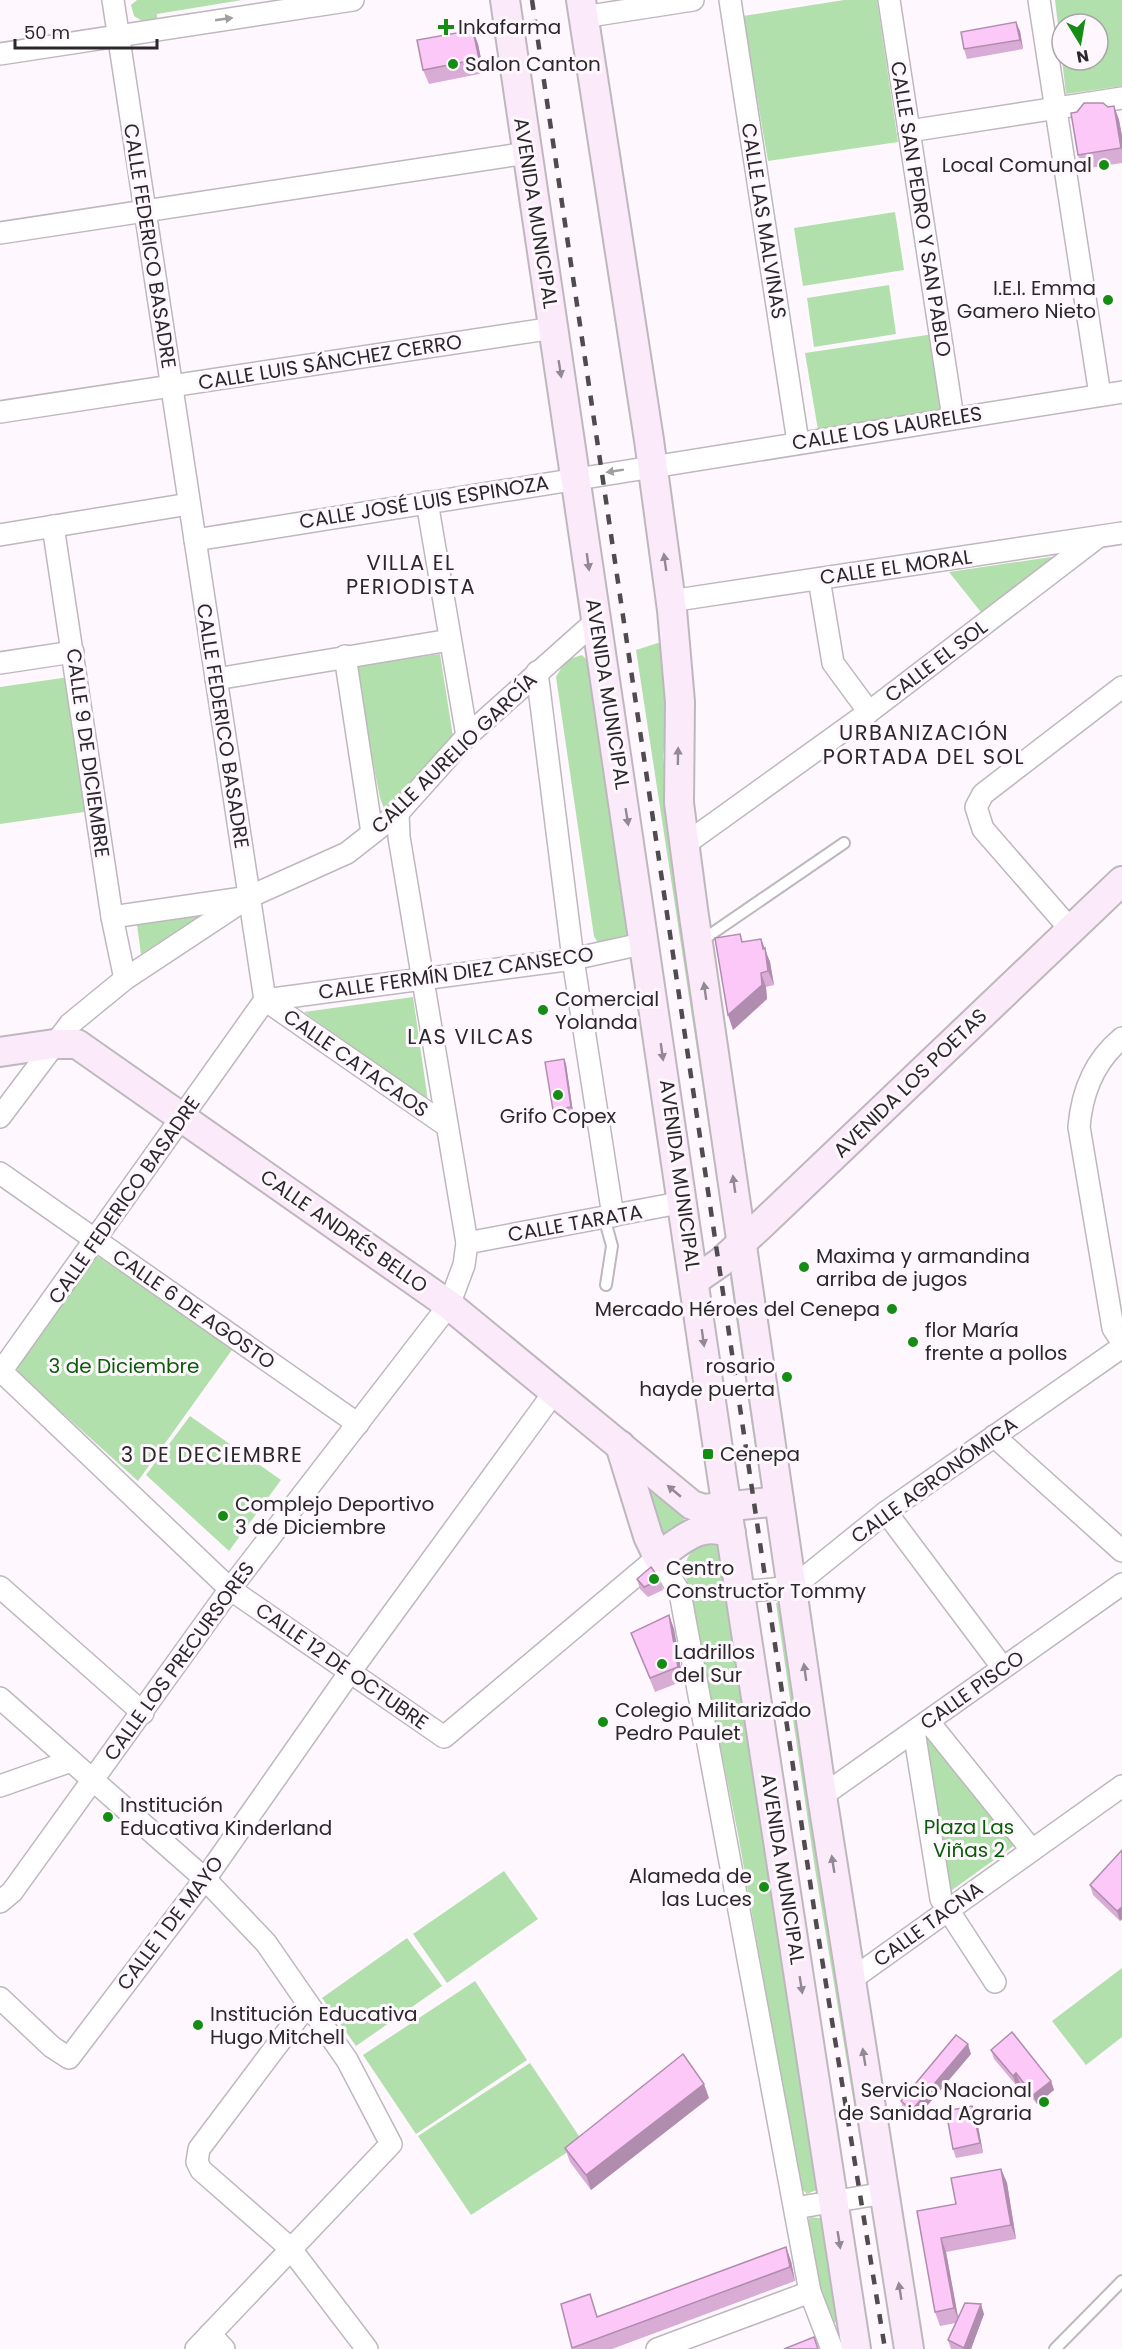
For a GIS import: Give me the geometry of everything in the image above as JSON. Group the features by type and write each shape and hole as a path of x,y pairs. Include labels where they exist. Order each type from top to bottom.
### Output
{"main road":[{"name":"AVENIDA MUNICIPAL","path":"505,0 577,477 596,621 646,943 729,1519 856,2349"},
{"path":"582,8 652,465 670,601 679,691 678,775 684,845 822,1796 909,2349"},
{"name":"AVENIDA LOS POETAS","path":"695,1280 742,1242 1122,881"},
{"name":"CALLE ANDRÉS BELLO","path":"0,1052 54,1044 77,1044 450,1305 692,1505 729,1519 779,1501"},
{"path":"620,1445 648,1536 658,1557"},
{"name":"CALLE 12 DE OCTUBRE","path":"658,1557 703,1529 715,1527 729,1519"}],"street":[{"name":"CALLE FEDERICO BASADRE","path":"1,1372 265,1000 113,0"},
{"path":"0,54 353,0"},
{"path":"582,8 693,0"},
{"name":"CALLE LAS MALVINAS","path":"730,0 798,442"},
{"name":"CALLE SAN PEDRO Y SAN PABLO","path":"889,0 953,418"},
{"path":"1039,0 1100,395"},
{"path":"909,131 1122,98"},
{"path":"0,233 527,153"},
{"name":"CALLE LUIS SÁNCHEZ CERRO","path":"0,412 554,328"},
{"name":"CALLE LOS LAURELES","path":"652,465 1122,392"},
{"name":"CALLE JOSÉ LUIS ESPINOZA","path":"195,540 652,465"},
{"path":"427,502 467,736"},
{"path":"0,535 189,504"},
{"name":"CALLE 9 DE DICIEMBRE","path":"53,526 112,917 125,979"},
{"name":"CALLE EL MORAL","path":"670,601 1122,533"},
{"name":"CALLE EL SOL","path":"684,845 870,712 1098,537"},
{"path":"819,579 833,663 870,712"},
{"name":"CALLE AURELIO GARCÍA","path":"0,1118 70,1024 125,979 249,897 347,853 398,813 467,736 596,621"},
{"path":"216,679 450,640"},
{"path":"0,663 73,652"},
{"path":"345,656 372,833"},
{"path":"537,672 608,1216"},
{"path":"1071,930 983,830 976,807 983,794 1122,687"},
{"name":"CALLE LOS PRECURSORES","path":"0,1902 12,1892 230,1589 450,1305 464,1265 467,1243 399,837 398,813"},
{"path":"112,917 249,897"},
{"name":"CALLE FERMÍN DIEZ CANSECO","path":"265,1000 573,959 646,943"},
{"name":"CALLE CATACAOS","path":"265,1000 447,1126"},
{"path":"1121,1040 1097,1065 1090,1079 1084,1095 1079,1127 1113,1328 1122,1342"},
{"name":"CALLE 6 DE AGOSTO","path":"0,1173 358,1424"},
{"name":"CALLE TARATA","path":"467,1243 684,1202"},
{"name":"CALLE AGRONÓMICA","path":"793,1587 886,1512 1122,1347"},
{"name":"CALLE 12 DE OCTUBRE","path":"1,1372 230,1589 444,1737 658,1557"},
{"name":"CALLE 1 DE MAYO","path":"0,1998 52,2047 69,2058 205,1879 350,1672 555,1391"},
{"path":"994,1436 1122,1551"},
{"path":"886,1512 1002,1668"},
{"path":"658,1557 680,1593 810,2292 832,2349"},
{"name":"CALLE PISCO","path":"822,1796 1122,1584"},
{"path":"0,1587 143,1713"},
{"path":"741,1592 793,1587"},
{"path":"0,1698 205,1879 266,1943 347,2060 391,2144 290,2248 210,2344"},
{"path":"921,1726 1030,1849"},
{"path":"921,1726 941,1899 946,1911 995,1982"},
{"path":"0,1786 71,1761"},
{"name":"CALLE TACNA","path":"852,1979 1030,1849 1122,1786"},
{"path":"308,2004 197,2154 197,2162 201,2170 290,2248 368,2349"},
{"path":"795,2208 885,2193"},
{"path":"657,2349 810,2292"}],"lane":[{"path":"698,944 844,843"},
{"path":"606,1285 612,1246 608,1216"},
{"path":"1055,2349 1122,2281"}],"green space":[{"path":"137,0 242,0 157,14 157,19 144,22 134,16 131,5"},
{"path":"844,0 877,0 898,142 768,161 743,16"},
{"path":"1055,0 1122,0 1122,86 1066,94 1063,72 1110,72 1110,12 1056,12"},
{"path":"895,212 904,270 803,286 794,228"},
{"path":"889,285 896,334 814,347 807,298"},
{"path":"934,334 945,411 818,430 805,353"},
{"path":"1051,557 1058,559 984,616 949,572"},
{"path":"664,641 667,724 663,757 730,1229 725,1233 636,650"},
{"path":"440,654 454,743 385,811 380,798 354,666"},
{"path":"582,655 590,663 630,934 626,938 598,943 594,936 556,677 566,660"},
{"path":"69,677 91,811 0,824 0,687"},
{"path":"200,916 141,954 137,925"},
{"path":"413,997 428,1101 304,1012"},
{"name":"3 de Diciembre","path":"94,1254 234,1347 138,1481 18,1373 17,1366"},
{"path":"738,1270 768,1486 761,1487 730,1277"},
{"name":"Complejo Deportivo 3 de Diciembre","path":"190,1416 281,1480 229,1551 146,1475"},
{"path":"643,1476 684,1516 684,1521 666,1537 660,1538"},
{"path":"712,1542 723,1550 821,2188 807,2194 800,2187 738,1834 684,1568 693,1550"},
{"path":"786,1601 874,2177 866,2177 815,1869 776,1603"},
{"name":"Plaza Las Viñas 2","path":"928,1733 1015,1845 945,1895 920,1735"},
{"path":"504,1871 538,1919 447,1983 413,1934"},
{"path":"407,1938 442,1986 356,2046 322,1998"},
{"path":"1122,1968 1122,2037 1086,2065 1052,2021"},
{"path":"475,1981 527,2060 416,2134 363,2055"},
{"path":"530,2063 583,2142 471,2215 418,2136"},
{"path":"810,2217 819,2218 827,2224 839,2322 830,2323 820,2294 806,2224"}],"building":[{"path":"1016,22 1020,40 964,49 961,32"},
{"path":"473,30 479,59 423,70 417,40"},
{"path":"1084,103 1103,103 1108,107 1114,106 1121,148 1078,155 1071,113 1077,112"},
{"path":"740,934 742,942 761,939 763,949 765,948 768,971 761,973 762,985 728,1015 715,938"},
{"path":"564,1059 571,1107 553,1110 545,1062"},
{"path":"651,1567 660,1580 644,1587 637,1579"},
{"name":"Ladrillos del Sur","path":"669,1615 678,1667 650,1678 631,1633"},
{"path":"1122,1850 1122,1907 1117,1911 1090,1885"},
{"path":"1012,2032 1051,2081 1033,2095 1016,2073 1013,2076 991,2050"},
{"path":"956,2035 968,2044 912,2110 901,2101"},
{"path":"683,2054 704,2084 586,2175 565,2148"},
{"path":"972,2106 980,2143 953,2149 946,2111"},
{"path":"1001,2169 1011,2225 941,2238 954,2308 935,2312 917,2211 956,2204 951,2178"},
{"path":"786,2247 790,2267 572,2348 561,2304 590,2294 597,2317"},
{"path":"965,2303 981,2304 964,2348 948,2340"},
{"path":"814,2337 818,2349 784,2349"}],"railway":[{"path":"532,0 816,1922 885,2349"}],"place":[{"name":"Inkafarma","path":"446,27"},
{"name":"Salon Canton","path":"453,64"},
{"name":"Local Comunal","path":"1104,165"},
{"name":"I.E.I. Emma Gamero Nieto","path":"1108,300"},
{"name":"Comercial Yolanda","path":"543,1010"},
{"name":"Grifo Copex","path":"558,1095"},
{"name":"Maxima y armandina arriba de jugos","path":"804,1267"},
{"name":"Mercado Héroes del Cenepa","path":"892,1309"},
{"name":"flor María frente a pollos","path":"913,1342"},
{"name":"rosario hayde puerta","path":"787,1377"},
{"name":"Cenepa","path":"708,1454"},
{"name":"Complejo Deportivo 3 de Diciembre","path":"223,1516"},
{"name":"Centro Constructor Tommy","path":"654,1579"},
{"name":"Ladrillos del Sur","path":"662,1664"},
{"name":"Colegio Militarizado Pedro Paulet","path":"603,1722"},
{"name":"Institución Educativa Kinderland","path":"108,1817"},
{"name":"Alameda de las Luces","path":"764,1887"},
{"name":"Institución Educativa Hugo Mitchell","path":"198,2025"},
{"name":"Servicio Nacional de Sanidad Agraria","path":"1044,2102"}],"district":[{"name":"VILLA EL PERIODISTA","path":"411,574"},
{"name":"URBANIZACIÓN PORTADA DEL SOL","path":"924,744"},
{"name":"LAS VILCAS","path":"471,1036"},
{"name":"3 DE DECIEMBRE","path":"212,1454"}]}
